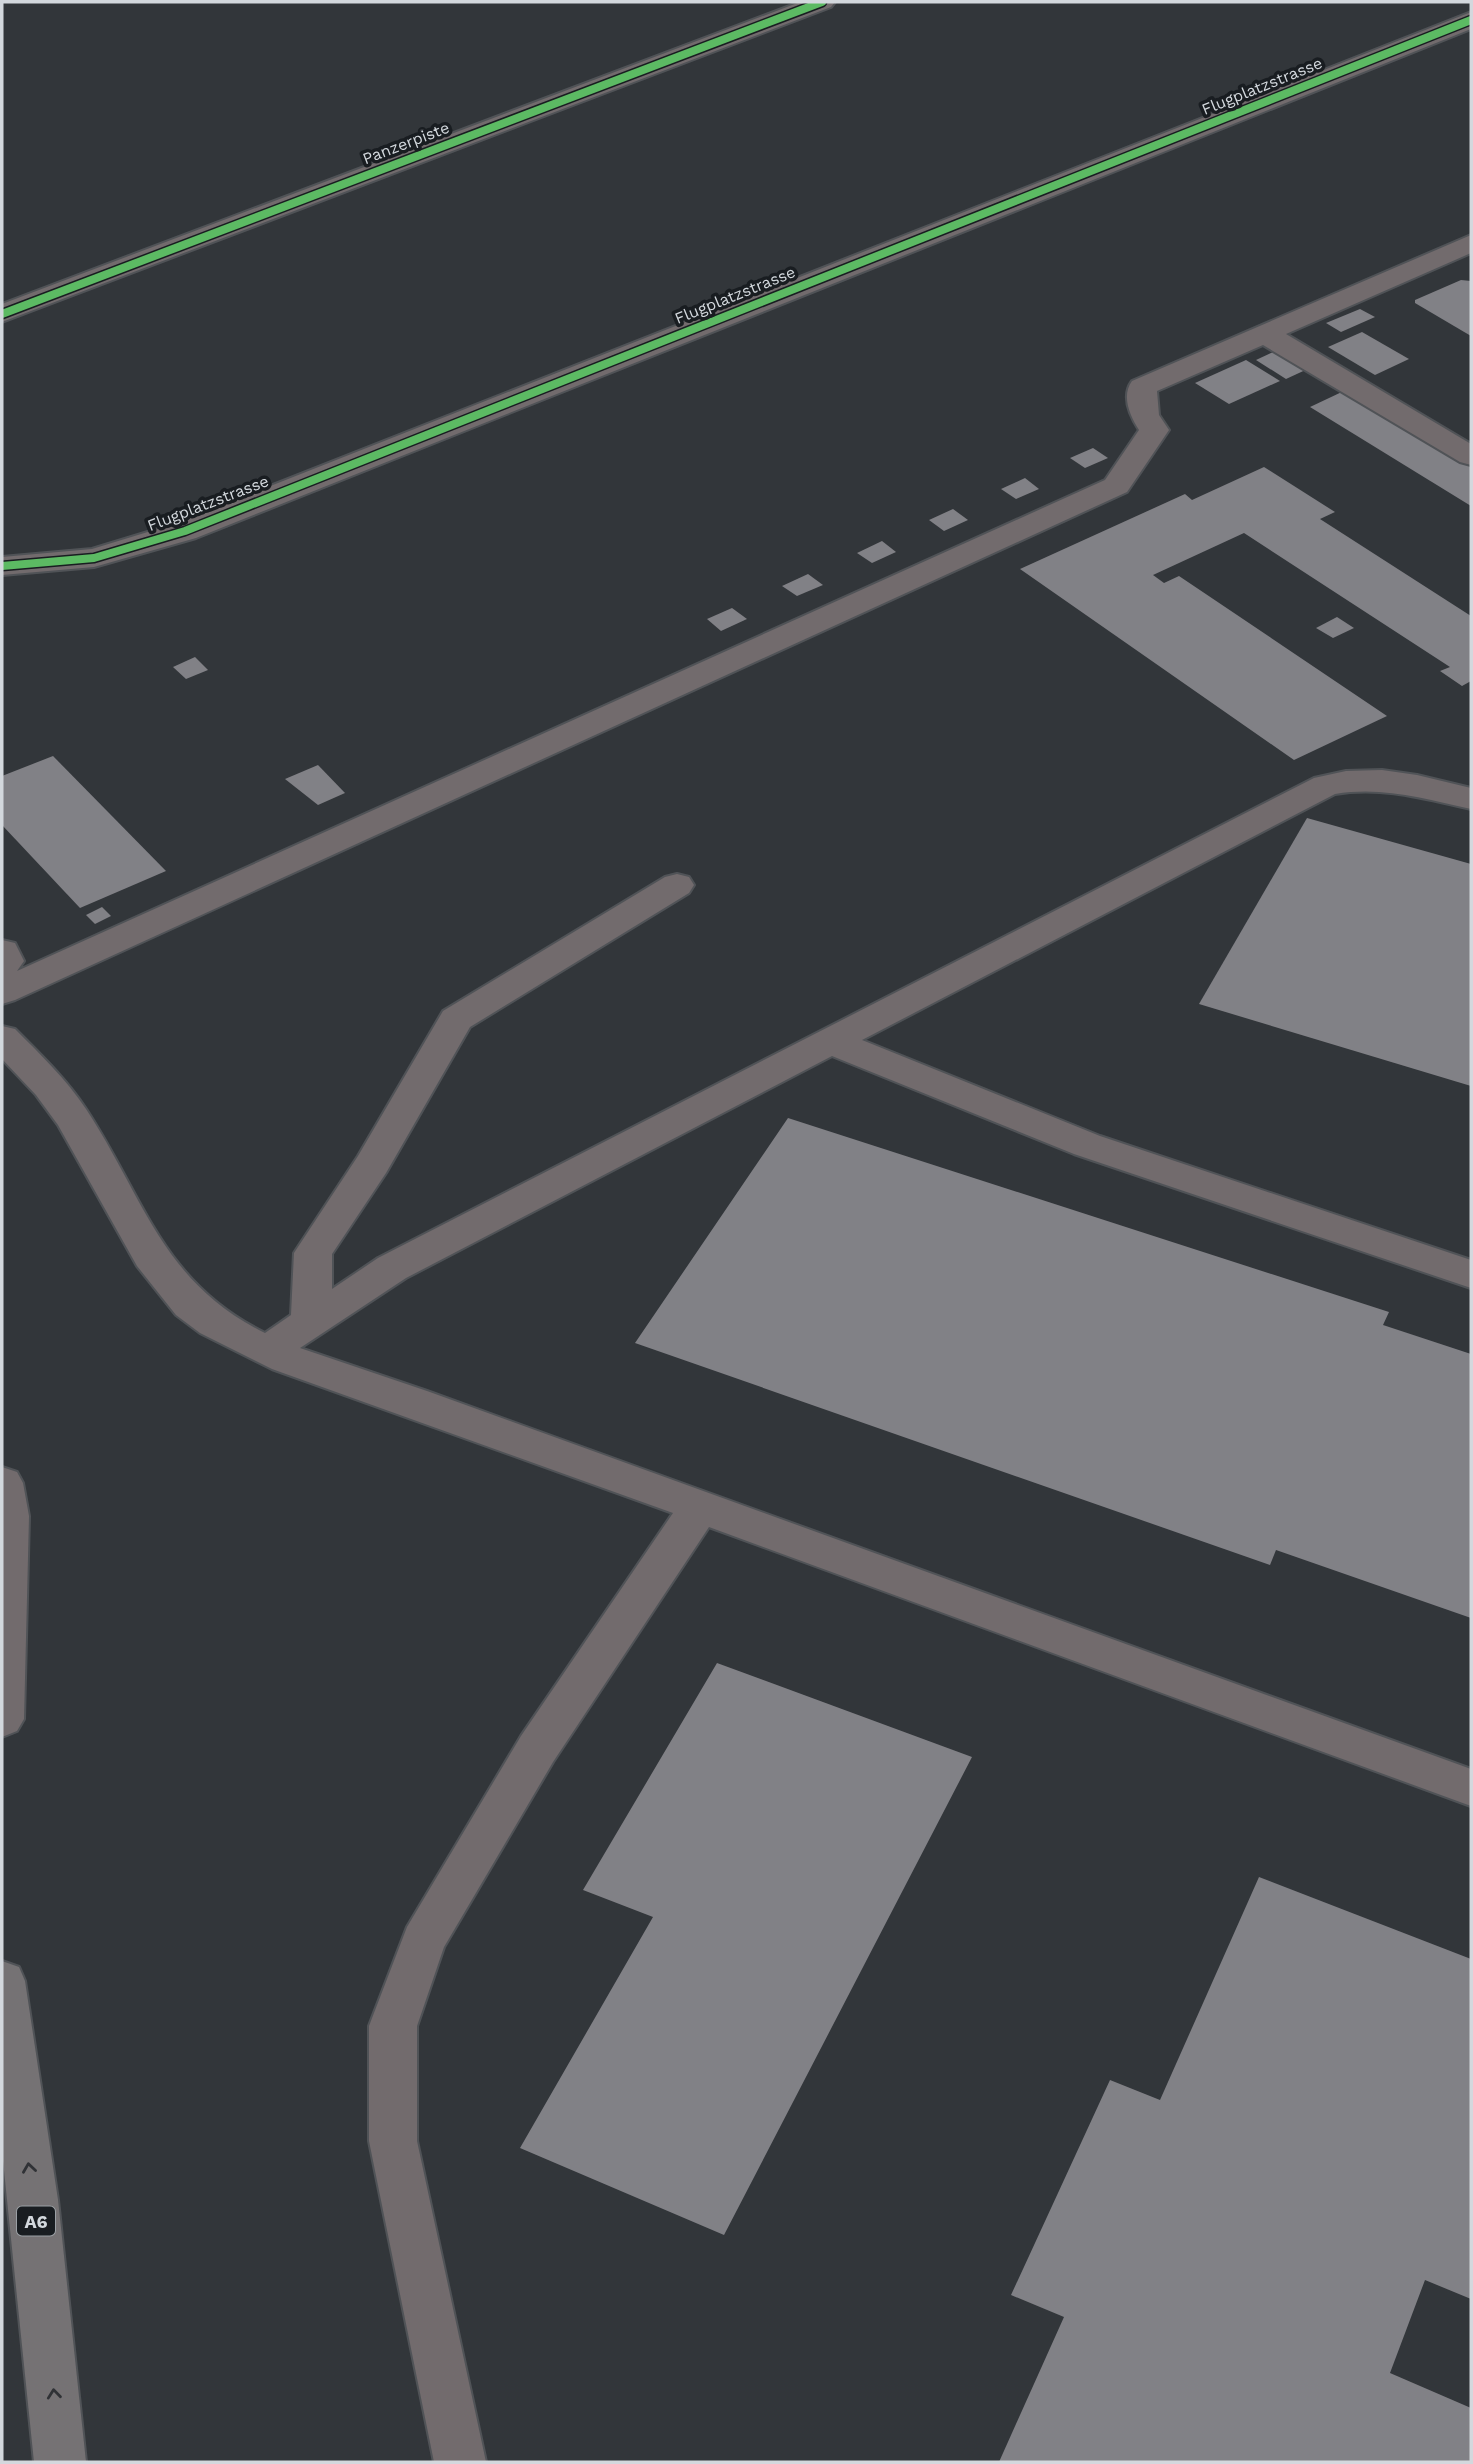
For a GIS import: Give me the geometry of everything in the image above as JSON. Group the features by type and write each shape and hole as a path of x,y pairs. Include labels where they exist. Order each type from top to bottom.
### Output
{"highway":[{"name":"A6","path":"2,1981 33,2200 60,2462"}],"street":[{"name":"Panzerpiste","path":"2,314 822,2"},
{"name":"Flugplatzstrasse","path":"2,566 94,558 185,531 1471,20"},
{"path":"2,992 1116,486 1154,430 1144,415 1142,387 1471,243"},
{"path":"1265,334 1471,456"},
{"path":"267,1351 392,1268 1326,785 1352,780 1382,779 1413,783 1471,799"},
{"path":"310,1321 313,1254 373,1164 456,1019 677,885"},
{"path":"2,951 6,961 2,966"},
{"path":"2,1038 25,1060 72,1116 161,1270 186,1300 213,1322 267,1351 1471,1788"},
{"path":"830,1041 1087,1145 1471,1274"},
{"path":"2,1483 8,1516 2,1719"},
{"path":"460,2462 393,2141 393,2026 423,1941 537,1749 700,1507"}],"building":[{"path":"1461,280 1471,281 1471,336 1415,303 1415,300"},
{"path":"1360,309 1375,317 1341,332 1326,323"},
{"path":"1362,332 1409,359 1375,375 1328,347"},
{"path":"1282,348 1312,367 1286,379 1256,360"},
{"path":"1246,360 1280,381 1229,404 1195,383"},
{"path":"1346,390 1471,465 1471,506 1310,407"},
{"path":"1093,448 1108,458 1085,468 1070,458"},
{"path":"1264,467 1335,512 1320,519 1471,616 1471,681 1462,686 1440,671 1450,667 1244,533 1153,575 1164,583 1179,576 1387,716 1294,760 1020,569 1185,494 1192,500"},
{"path":"1025,478 1039,489 1016,499 1001,489"},
{"path":"953,509 968,520 944,531 929,520"},
{"path":"882,541 896,552 872,563 857,553"},
{"path":"808,574 823,585 797,596 782,586"},
{"path":"732,608 747,619 721,631 707,619"},
{"path":"1337,617 1354,628 1333,638 1316,628"},
{"path":"195,657 208,670 186,679 173,667"},
{"path":"53,756 166,871 80,908 2,825 2,776"},
{"path":"318,765 345,793 318,805 285,779"},
{"path":"1307,818 1471,864 1471,1086 1199,1004"},
{"path":"102,907 111,916 95,924 86,915"},
{"path":"788,1118 1389,1312 1383,1325 1471,1354 1471,1618 1276,1550 1270,1565 635,1343"},
{"path":"717,1663 972,1757 724,2235 520,2148 653,1917 583,1890"},
{"path":"1259,1877 1471,1959 1471,2299 1425,2280 1390,2373 1471,2408 1471,2462 999,2462 1064,2317 1011,2295 1110,2080 1160,2100"}],"cycle path":[{"path":"2,314 822,2"},
{"path":"2,566 94,558 185,531 1471,20"}]}
